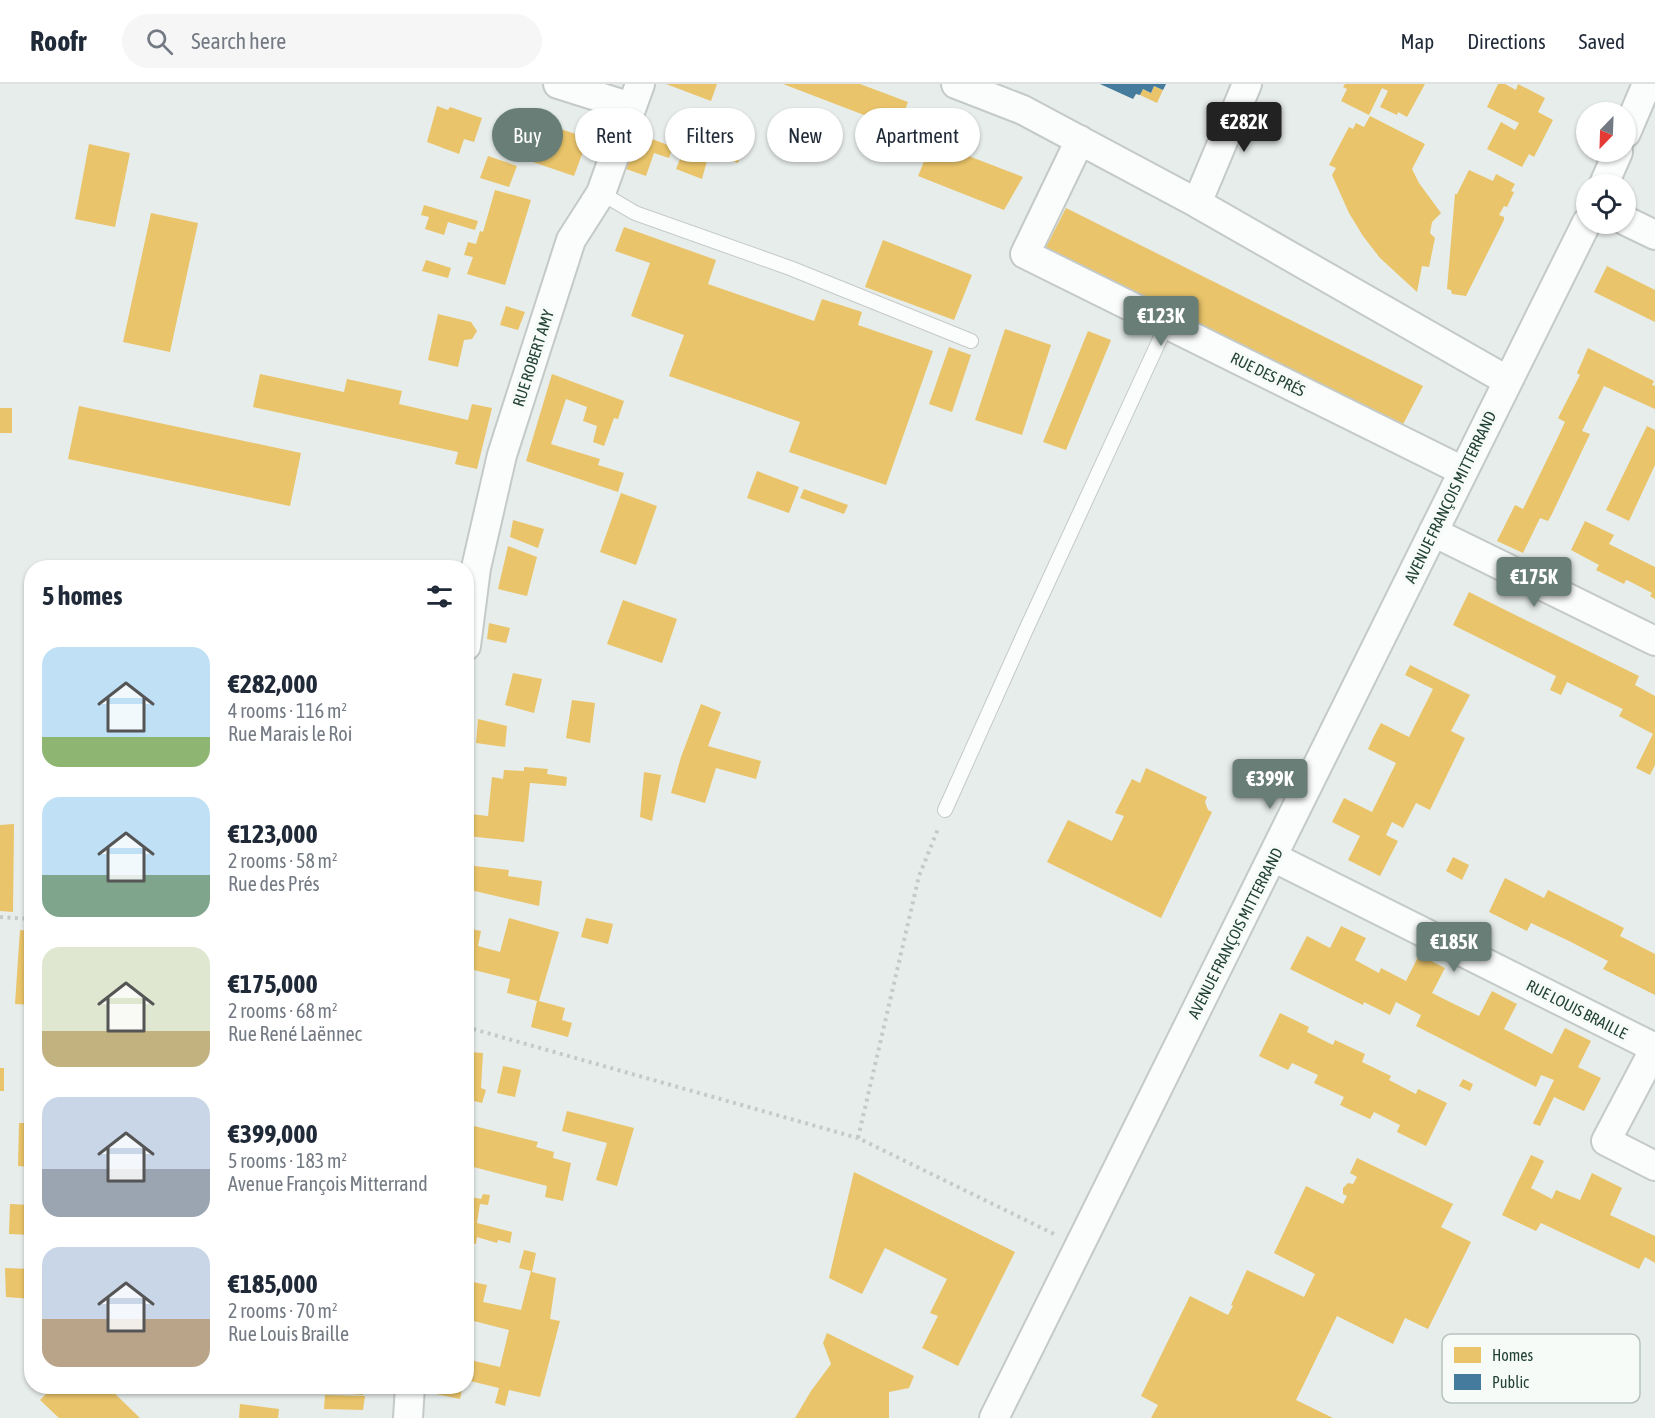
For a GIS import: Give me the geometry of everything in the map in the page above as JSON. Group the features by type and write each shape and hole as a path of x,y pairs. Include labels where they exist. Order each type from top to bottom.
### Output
{"street":[{"path":"558,84 636,96"},
{"path":"956,84 1023,110 1080,140 1197,203 1508,381"},
{"path":"1197,203 1247,84"},
{"path":"1636,110 1647,84"},
{"name":"RUE ROBERT AMY","path":"474,584 502,455 571,240 601,193 636,96"},
{"name":"RUE DES PRÉS","path":"1080,140 1025,254 1463,471"},
{"path":"1636,226 1655,235"},
{"name":"AVENUE FRANÇOIS MITTERRAND","path":"994,1418 1581,234"},
{"path":"1433,532 1655,641"},
{"name":"RUE LOUIS BRAILLE","path":"1273,856 1655,1048 1606,1141 1655,1166"},
{"path":"408,1418 410,1394"}],"lane":[{"path":"601,193 635,213 790,268 971,341"},
{"path":"945,810 1167,324"}],"path":[{"path":"858,1138 919,876 945,810"},
{"path":"0,917 24,918"},
{"path":"474,1029 858,1138 1079,1246"}],"building: Homes":[{"path":"666,84 717,84 711,101"},
{"path":"783,84 860,84 908,102 906,108 855,108 855,112"},
{"path":"1345,84 1425,84 1407,117 1380,107 1388,91 1382,88 1369,115 1341,101 1347,89 1343,87"},
{"path":"1498,84 1505,84 1516,90 1518,84 1545,98 1538,112 1553,120 1534,157 1529,154 1522,167 1487,149 1501,122 1515,130 1519,123 1487,107"},
{"path":"1154,86 1163,90 1157,103 1140,95 1143,89 1151,93"},
{"path":"437,106 448,110 450,107 482,118 474,142 464,139 459,154 427,142"},
{"path":"1370,116 1425,144 1412,169 1419,183 1441,213 1432,222 1430,233 1435,238 1429,267 1422,266 1417,292 1380,258 1363,236 1349,213 1332,175 1336,168 1329,165 1349,127 1353,129 1356,123 1364,127"},
{"path":"563,130 575,134 575,162 579,162 574,176 533,162 563,162"},
{"path":"653,139 665,144 665,157 654,153 653,156"},
{"path":"89,144 130,153 115,227 75,219"},
{"path":"488,156 492,157 492,162 505,162 517,166 509,187 480,178"},
{"path":"980,160 1023,177 1004,210 918,176 924,162"},
{"path":"629,162 651,162 646,176 626,169"},
{"path":"679,162 707,162 702,179 676,169"},
{"path":"1469,170 1493,181 1496,174 1515,184 1507,207 1504,206 1499,215 1504,217 1504,220 1466,296 1452,294 1451,290 1447,289 1455,194"},
{"path":"495,190 531,200 505,285 467,274 473,257 464,255 468,242 476,244 480,231 483,232"},
{"path":"424,205 478,221 475,230 448,222 444,235 425,229 429,217 421,215"},
{"path":"1066,208 1423,386 1400,430 1044,251"},
{"path":"151,213 198,223 170,352 123,342"},
{"path":"624,227 716,260 708,284 814,321 822,299 862,312 858,325 933,351 886,485 789,452 800,422 669,376 684,335 631,316 650,263 615,251"},
{"path":"883,240 972,275 954,320 865,287"},
{"path":"426,260 451,268 448,278 422,271"},
{"path":"1607,266 1655,290 1655,322 1594,292"},
{"path":"506,306 525,312 518,330 500,325"},
{"path":"438,314 471,322 477,331 472,339 464,340 458,367 428,360"},
{"path":"1005,329 1051,345 1022,435 975,420"},
{"path":"1088,331 1111,340 1066,450 1043,442"},
{"path":"949,347 971,355 952,412 929,404"},
{"path":"1588,348 1654,381 1652,385 1655,386 1655,409 1604,386 1582,431 1590,434 1552,514 1548,521 1540,518 1523,553 1497,541 1515,505 1523,509 1559,435 1565,422 1558,418 1580,375 1577,373"},
{"path":"260,374 344,392 347,379 402,391 399,404 468,420 472,404 492,408 477,469 455,464 458,452 253,407"},
{"path":"552,374 624,401 618,419 614,418 604,446 593,442 597,426 583,421 587,407 566,399 551,444 600,459 598,465 624,473 618,492 526,461"},
{"path":"79,406 301,453 290,506 68,459"},
{"path":"0,408 12,408 12,433 0,433"},
{"path":"1647,426 1655,430 1655,465 1629,521 1606,510"},
{"path":"757,471 799,487 789,513 747,498"},
{"path":"804,489 848,505 844,514 800,498"},
{"path":"621,493 657,506 636,565 600,552"},
{"path":"513,520 544,529 538,548 510,537"},
{"path":"1585,521 1614,535 1609,544 1655,567 1655,599 1650,596 1652,593 1629,581 1626,580 1624,584 1596,570 1599,565 1571,550"},
{"path":"508,546 537,557 527,596 498,589"},
{"path":"1469,592 1639,676 1635,685 1655,696 1655,765 1650,775 1636,768 1653,734 1619,716 1623,709 1567,682 1561,695 1550,690 1556,676 1453,625"},
{"path":"623,600 677,619 662,663 607,644"},
{"path":"489,623 510,628 506,643 487,639"},
{"path":"1410,665 1470,695 1451,731 1465,738 1430,810 1416,803 1403,828 1392,822 1386,835 1398,841 1380,876 1348,860 1360,836 1332,822 1344,798 1372,812 1396,763 1368,749 1373,738 1381,723 1409,737 1433,689 1405,675"},
{"path":"513,673 542,679 534,713 505,705"},
{"path":"572,700 595,703 590,743 566,738"},
{"path":"701,704 721,712 708,746 761,761 756,779 716,768 705,803 671,793 681,757"},
{"path":"478,719 507,726 505,747 476,743"},
{"path":"524,767 548,769 547,774 567,777 566,786 530,783 524,842 474,837 474,814 488,816 492,777 503,779 504,770 524,771"},
{"path":"1146,768 1207,797 1205,802 1208,810 1212,812 1161,918 1047,862 1068,820 1112,841 1124,816 1115,813 1132,779 1140,783"},
{"path":"644,772 661,775 652,821 640,817"},
{"path":"14,824 13,912 0,911 0,825"},
{"path":"1453,857 1469,865 1462,880 1446,871"},
{"path":"474,866 509,870 508,876 542,881 539,906 474,891"},
{"path":"1505,878 1544,898 1548,890 1624,928 1620,936 1655,954 1655,995 1603,969 1608,961 1569,941 1531,923 1527,931 1489,912"},
{"path":"509,918 559,932 539,1001 565,1008 562,1020 572,1023 568,1037 531,1027 537,1001 507,993 510,979 474,970 474,930 481,931 478,946 500,952"},
{"path":"586,918 613,924 608,944 581,937"},
{"path":"1341,926 1366,938 1355,960 1379,973 1381,968 1406,981 1419,955 1445,968 1432,993 1479,1016 1492,991 1517,1004 1504,1029 1552,1054 1565,1028 1591,1041 1578,1067 1601,1078 1584,1111 1554,1097 1540,1126 1534,1124 1554,1080 1541,1075 1536,1087 1416,1026 1421,1015 1396,1002 1390,1015 1364,1002 1363,1005 1290,969 1307,936 1330,948"},
{"path":"20,930 24,930 24,1005 15,1004"},
{"path":"1280,1013 1309,1027 1307,1032 1333,1045 1335,1040 1365,1054 1362,1062 1391,1076 1389,1080 1416,1094 1418,1089 1447,1103 1426,1146 1397,1132 1400,1125 1374,1112 1370,1119 1340,1105 1344,1097 1314,1083 1318,1075 1292,1063 1288,1070 1259,1056"},
{"path":"474,1052 483,1053 481,1088 486,1090 482,1103 474,1101"},
{"path":"503,1066 521,1070 515,1097 497,1093"},
{"path":"0,1068 4,1068 4,1091 0,1091"},
{"path":"1463,1079 1473,1084 1470,1091 1459,1086"},
{"path":"567,1111 634,1128 617,1186 596,1180 607,1143 562,1131"},
{"path":"19,1123 24,1123 24,1166 18,1166"},
{"path":"474,1126 538,1142 536,1147 554,1152 553,1158 571,1163 563,1201 545,1197 547,1186 474,1167"},
{"path":"1531,1155 1544,1161 1531,1188 1552,1199 1556,1190 1580,1200 1592,1173 1622,1188 1610,1215 1655,1236 1655,1263 1645,1257 1639,1269 1541,1223 1536,1231 1502,1215"},
{"path":"1357,1158 1453,1204 1441,1227 1471,1242 1428,1329 1405,1318 1393,1344 1337,1316 1296,1400 1333,1418 1151,1418 1158,1405 1141,1396 1190,1296 1228,1315 1247,1270 1304,1297 1315,1274 1274,1253 1306,1186 1343,1204 1347,1196 1343,1194 1343,1188 1348,1183 1353,1184 1357,1177 1350,1173"},
{"path":"854,1172 1015,1252 958,1366 922,1348 938,1316 930,1313 947,1279 885,1248 862,1294 829,1278"},
{"path":"483,1194 490,1195 488,1205 480,1204 477,1223 512,1232 510,1243 498,1240 497,1243 477,1237 476,1244 474,1244 474,1198 481,1199"},
{"path":"10,1204 24,1205 24,1235 9,1234"},
{"path":"524,1250 536,1253 532,1272 556,1278 550,1319 560,1321 540,1397 509,1390 505,1406 495,1403 499,1388 474,1382 474,1361 500,1367 509,1330 474,1321 474,1282 487,1285 483,1302 521,1310 531,1271 519,1268"},
{"path":"5,1268 24,1269 24,1298 6,1297"},
{"path":"827,1333 914,1376 909,1388 889,1392 889,1418 795,1418 831,1364 823,1343"},
{"path":"46,1394 115,1394 140,1418 59,1418 40,1400"},
{"path":"436,1394 461,1394 460,1399"},
{"path":"325,1395 365,1396 363,1410 324,1409"},
{"path":"240,1404 279,1409 278,1418 239,1418"}],"building: Public":[{"path":"1100,84 1166,84 1163,90 1154,86 1151,93 1143,89 1140,95 1136,94 1133,99"}]}
